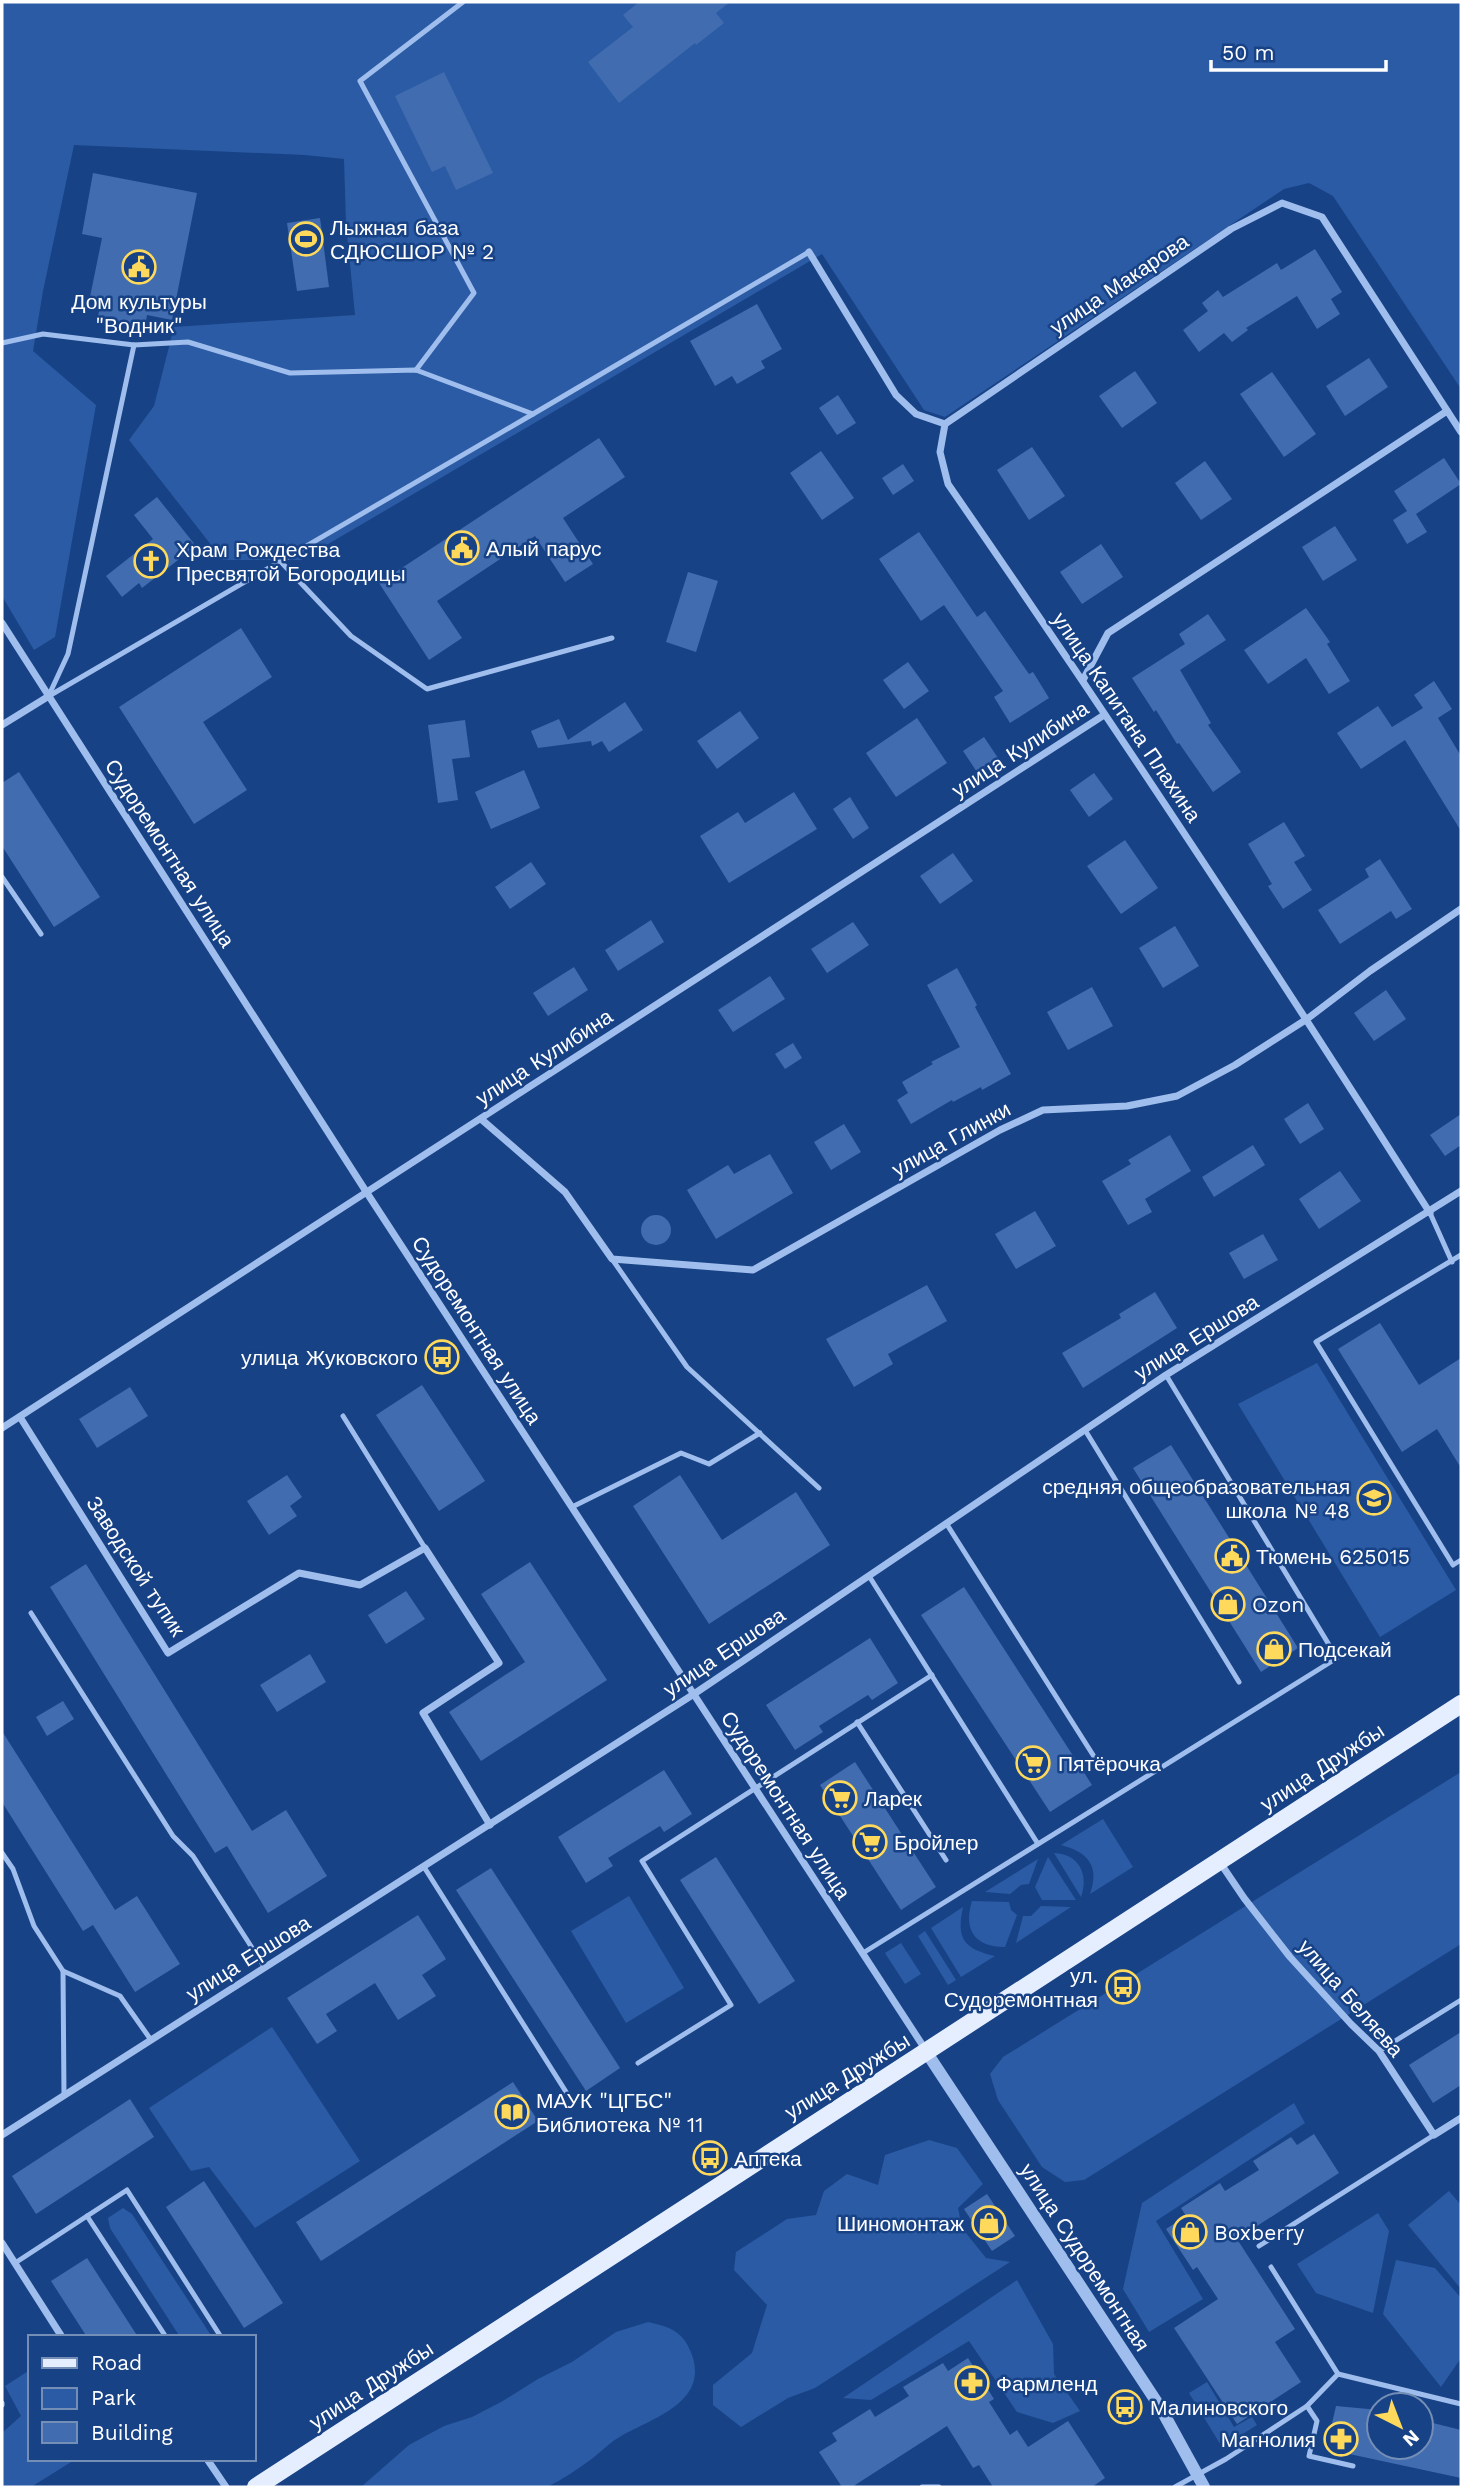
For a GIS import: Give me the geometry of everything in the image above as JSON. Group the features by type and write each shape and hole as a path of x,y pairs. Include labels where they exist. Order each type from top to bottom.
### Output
{"main road":[{"name":"улица Дружбы","path":"256,2487 1461,1704"}],"street":[{"name":"улица Макарова","path":"945,424 1231,229 1282,203 1322,217 1447,411"},
{"path":"810,252 896,395 916,414 945,424"},
{"path":"1447,411 1461,432"},
{"name":"улица Кулибина","path":"1083,680 1108,633 1447,411"},
{"name":"улица Капитана Плахина","path":"945,424 940,452 948,484 1083,680 1307,1019 1430,1213"},
{"name":"Судоремонтная улица","path":"2,623 367,1192 927,2053"},
{"path":"2,725 49,696"},
{"name":"улица Кулибина","path":"2,1428 1104,715"},
{"name":"улица Глинки","path":"612,1259 753,1269 1000,1130 1042,1110 1127,1106 1177,1096 1235,1065 1307,1019 1370,971 1461,909"},
{"path":"481,1119 565,1192 612,1259"},
{"name":"улица Ершова","path":"2,2135 694,1695 1166,1375 1430,1213 1461,1191"},
{"name":"Заводской тупик","path":"20,1417 168,1653 299,1573 360,1585 425,1548"},
{"path":"425,1548 499,1663 424,1713 490,1825"},
{"name":"улица Беляева","path":"1219,1860 1244,1898 1290,1957 1379,2051 1434,2135"},
{"name":"улица Судоремонтная","path":"927,2053 1152,2395 1204,2487"},
{"path":"1434,2135 1461,2118"},
{"path":"2,2243 61,2335"},
{"path":"208,2461 226,2487"}],"lane":[{"path":"416,370 474,293 360,81 463,2"},
{"path":"49,696 810,252"},
{"path":"2,344 43,334 134,345 188,342 290,373 416,370 533,414"},
{"path":"49,696 68,654 134,345"},
{"path":"281,562 351,636 427,689 612,638"},
{"path":"2,877 41,934"},
{"path":"1430,1213 1452,1262"},
{"path":"1461,1255 1316,1342 1453,1565 1461,1560"},
{"path":"612,1259 687,1367 819,1488"},
{"path":"863,1954 1337,1658 1166,1375"},
{"path":"343,1416 425,1548"},
{"path":"1085,1430 1239,1682"},
{"path":"572,1507 681,1453 709,1464 760,1433"},
{"path":"946,1524 1100,1766"},
{"path":"869,1576 1038,1844"},
{"path":"30,1614 173,1836 193,1856 265,1968"},
{"path":"638,2063 731,2005 642,1861 932,1675"},
{"path":"857,1722 946,1860"},
{"path":"2,1853 13,1869 34,1926 63,1971 64,2096"},
{"path":"424,1867 569,2095"},
{"path":"63,1971 120,1996 151,2040"},
{"path":"1379,2051 1461,2000"},
{"path":"1259,2246 1434,2135"},
{"path":"15,2263 127,2190 220,2335"},
{"path":"87,2216 165,2335"},
{"path":"1271,2267 1338,2374 1461,2404"},
{"path":"1175,2487 1226,2459 1307,2406 1338,2374"},
{"path":"1307,2406 1317,2421 1309,2456 1353,2466"},
{"path":"922,2487 939,2487"}],"green space":[{"path":"2,2 1461,2 1461,389 1333,196 1309,183 1284,189 945,417 924,410 822,254 301,560 223,560 129,440 154,406 174,327 355,315 346,223 344,159 74,145 33,351 96,405 55,637 34,650 2,596"},
{"path":"1317,1363 1456,1590 1380,1637 1238,1404"},
{"path":"1461,1772 1461,1944 1084,2180 1065,2182 1042,2167 998,2100 990,2074 1003,2057"},
{"path":"1103,1819 1133,1867 1090,1894 1093,1876 1089,1862 1085,1856 1061,1845"},
{"path":"1054,1853 1070,1857 1080,1867 1084,1881 1081,1897"},
{"path":"1048,1857 1076,1900 1042,1900 1035,1887"},
{"path":"1038,1859 1029,1884 1021,1885 1010,1894 985,1892"},
{"path":"629,1896 684,1988 626,2023 571,1931"},
{"path":"972,1901 1009,1902 1011,1910 1017,1915 1005,1947 986,1944 974,1935 969,1920"},
{"path":"1041,1906 1071,1907 1016,1943 1023,1916 1031,1916"},
{"path":"963,1907 961,1927 965,1941 976,1950 995,1956 961,1977 931,1928"},
{"path":"925,1931 956,1980 948,1985 918,1936"},
{"path":"901,1943 921,1974 905,1984 885,1953"},
{"path":"272,2027 360,2161 255,2228 209,2167 191,2171 149,2108"},
{"path":"1294,2103 1305,2123 1156,2221 1203,2299 1149,2332 1123,2289 1142,2203"},
{"path":"929,2140 957,2148 983,2184 958,2208 962,2228 986,2258 1010,2262 815,2388 788,2398 741,2427 713,2405 713,2385 752,2353 767,2305 734,2270 736,2252 787,2219 816,2215 824,2191 847,2174 878,2185 885,2155"},
{"path":"1449,2191 1461,2205 1461,2289 1408,2225"},
{"path":"123,2208 132,2214 211,2335 179,2335 110,2228 108,2218"},
{"path":"1378,2213 1389,2231 1373,2313 1316,2293 1297,2264"},
{"path":"1396,2260 1435,2268 1461,2298 1461,2358 1441,2387 1383,2314"},
{"path":"1017,2280 1053,2344 1054,2374 1080,2411 1053,2423 1017,2412 969,2341 871,2400 843,2398"},
{"path":"648,2322 676,2332 685,2341 692,2355 695,2372 692,2386 673,2408 615,2440 559,2481 547,2487 361,2487 409,2445 444,2426 472,2417 501,2402 572,2362 616,2332"},
{"path":"28,2371 28,2461 73,2461 31,2487 2,2487 2,2433 21,2416 5,2386"},
{"path":"1207,2382 1234,2427 1252,2417 1257,2425 1222,2447 1189,2393"}],"building":[{"path":"639,2 730,2 716,13 724,23 619,103 588,62 633,27 623,15"},
{"path":"444,72 493,173 456,190 445,166 432,172 395,96"},
{"name":"Дом культуры \"Водник\"","path":"93,173 197,193 172,320 147,315 145,326 98,317 101,299 90,297 102,238 82,234"},
{"name":"Лыжная база СДЮСШОР № 2","path":"320,218 329,287 297,291 287,223"},
{"path":"1315,249 1342,292 1331,299 1340,314 1317,329 1297,296 1246,328 1248,330 1232,342 1224,333 1199,352 1183,330 1208,311 1202,303 1218,290 1223,297 1277,263 1281,270"},
{"path":"757,304 782,349 761,361 765,368 737,384 732,376 715,386 690,341"},
{"path":"1369,358 1388,387 1345,416 1326,386"},
{"path":"1135,371 1157,403 1122,428 1099,396"},
{"path":"1272,372 1316,434 1284,457 1240,394"},
{"path":"838,395 856,423 837,435 819,408"},
{"path":"599,438 625,477 563,518 593,564 565,582 535,536 437,601 462,638 429,660 379,583"},
{"path":"1032,447 1065,496 1029,520 997,470"},
{"path":"821,451 854,498 822,520 790,473"},
{"path":"1444,458 1461,484 1416,514 1427,532 1407,544 1393,520 1407,511 1394,491"},
{"path":"1205,461 1232,499 1201,520 1175,483"},
{"path":"903,464 914,481 893,495 882,478"},
{"name":"Храм Рождества Пресвятой Богородицы","path":"157,497 196,546 142,588 139,583 122,597 106,576 153,539 134,515"},
{"path":"1335,526 1357,560 1323,581 1302,547"},
{"path":"919,532 977,617 985,611 1029,674 1033,672 1049,698 1010,723 994,697 1003,691 944,605 921,621 879,559"},
{"path":"1101,544 1123,577 1082,604 1060,572"},
{"path":"688,572 718,581 696,652 666,642"},
{"path":"1306,608 1330,642 1327,644 1350,681 1329,694 1306,658 1268,684 1244,650"},
{"path":"1208,614 1226,640 1180,670 1211,723 1208,725 1241,772 1213,792 1132,678 1185,644 1179,634"},
{"path":"241,628 272,677 203,722 247,790 194,824 119,707"},
{"path":"908,662 929,691 904,709 883,680"},
{"path":"1434,681 1452,709 1438,718 1461,756 1461,831 1405,740 1361,769 1337,733 1378,706 1392,727 1423,708 1414,695"},
{"path":"625,702 643,730 609,752 602,741 592,746 591,741 538,748 531,731 559,719 568,740"},
{"path":"740,711 759,738 717,769 697,741"},
{"path":"917,718 947,763 896,797 866,753"},
{"path":"465,720 470,757 452,759 458,800 438,803 428,725"},
{"path":"984,737 1000,761 979,775 963,751"},
{"path":"524,770 540,808 491,829 475,792"},
{"path":"19,772 100,897 54,927 2,846 2,783"},
{"path":"1094,773 1113,799 1089,817 1070,790"},
{"path":"794,792 817,829 729,883 700,836 738,812 745,823"},
{"path":"850,797 869,828 853,839 833,809"},
{"path":"1284,822 1305,856 1294,862 1312,890 1283,909 1268,886 1272,884 1248,844"},
{"path":"1125,840 1158,888 1121,914 1087,866"},
{"path":"953,853 973,881 940,904 920,876"},
{"path":"1380,859 1412,909 1396,919 1391,911 1340,944 1318,910 1369,877 1365,869"},
{"path":"531,862 546,884 510,909 495,887"},
{"path":"651,920 664,942 618,971 605,950"},
{"path":"853,922 869,945 827,973 811,949"},
{"path":"1175,926 1199,966 1163,988 1139,948"},
{"path":"574,967 588,990 548,1016 533,993"},
{"path":"957,968 1011,1074 982,1090 981,1087 953,1102 952,1100 911,1124 897,1100 908,1093 902,1082 933,1064 931,1062 960,1047 927,985"},
{"path":"770,976 785,999 733,1032 718,1010"},
{"path":"1092,987 1113,1026 1068,1050 1047,1012"},
{"path":"1386,990 1406,1019 1374,1041 1354,1013"},
{"path":"793,1043 802,1058 785,1069 775,1054"},
{"path":"1308,1103 1324,1129 1300,1144 1284,1119"},
{"path":"1461,1114 1461,1145 1445,1156 1430,1135"},
{"path":"844,1124 861,1152 831,1170 814,1142"},
{"path":"1170,1135 1191,1171 1145,1199 1152,1212 1128,1225 1102,1181 1131,1164 1128,1160"},
{"path":"1253,1145 1265,1165 1214,1197 1202,1177"},
{"path":"770,1154 793,1193 716,1239 687,1190 728,1165 734,1174"},
{"path":"1340,1171 1361,1201 1319,1229 1299,1199"},
{"path":"1035,1211 1056,1246 1016,1269 995,1234"},
{"path":"656,1215 667,1219 671,1230 667,1241 656,1245 645,1241 641,1230 645,1219"},
{"path":"1263,1234 1278,1260 1244,1279 1229,1253"},
{"path":"927,1285 947,1321 888,1354 893,1364 854,1387 826,1339"},
{"path":"1155,1292 1177,1328 1083,1388 1062,1353 1121,1318 1119,1314"},
{"path":"1380,1323 1419,1385 1461,1358 1461,1468 1437,1429 1402,1452 1338,1349"},
{"path":"422,1385 485,1481 439,1511 376,1415"},
{"path":"130,1387 148,1416 97,1448 79,1419"},
{"path":"1171,1445 1298,1648 1261,1672 1133,1468"},
{"path":"287,1475 302,1497 290,1506 297,1516 269,1535 247,1501"},
{"path":"680,1475 722,1540 796,1492 830,1545 709,1624 633,1506"},
{"path":"530,1562 607,1680 481,1761 449,1712 525,1662 481,1594"},
{"path":"86,1564 252,1831 286,1810 327,1876 268,1913 227,1846 215,1853 50,1587"},
{"path":"964,1587 1092,1785 1050,1812 921,1615"},
{"path":"406,1591 425,1619 386,1644 368,1615"},
{"path":"870,1638 898,1683 872,1700 868,1695 819,1726 823,1732 795,1750 766,1705"},
{"path":"310,1654 326,1682 277,1712 260,1685"},
{"path":"63,1701 74,1719 47,1736 36,1717"},
{"path":"2,1731 115,1910 137,1896 180,1964 135,1992 93,1925 83,1931 2,1802"},
{"path":"855,1762 936,1887 901,1910 820,1785"},
{"path":"664,1770 692,1814 664,1832 660,1826 608,1858 613,1866 586,1883 558,1837"},
{"path":"716,1857 795,1981 759,2004 680,1880"},
{"path":"491,1868 620,2068 586,2091 456,1890"},
{"path":"418,1915 446,1959 422,1975 436,1996 398,2020 375,1983 326,2014 337,2031 317,2044 287,1998"},
{"path":"1461,2032 1461,2085 1433,2103 1409,2065"},
{"path":"513,2082 538,2121 321,2261 296,2222"},
{"path":"130,2099 154,2137 36,2214 12,2176"},
{"path":"1314,2134 1339,2173 1237,2239 1295,2329 1275,2342 1301,2382 1237,2424 1174,2328 1218,2299 1197,2267 1193,2270 1166,2229 1186,2216 1181,2208 1220,2183 1225,2191 1259,2170 1253,2161 1291,2137 1297,2145"},
{"path":"204,2181 283,2303 244,2328 166,2207"},
{"name":"Шиномонтаж","path":"987,2194 1015,2236 992,2251 964,2209"},
{"path":"87,2258 137,2335 86,2335 51,2281"},
{"path":"968,2358 994,2399 989,2402 1010,2435 1017,2430 1028,2447 1068,2421 1105,2478 1092,2487 993,2487 979,2465 973,2468 947,2426 852,2487 842,2487 819,2452 837,2441 832,2433 870,2409 875,2417 909,2396 903,2387 943,2363 948,2371"},
{"path":"1336,2406 1365,2409 1365,2457 1326,2449"},
{"path":"1435,2424 1461,2430 1461,2478 1382,2461 1435,2461"}],"place":[{"name":"Лыжная база СДЮСШОР № 2","path":"306,239"},
{"name":"Дом культуры \"Водник\"","path":"139,267"},
{"name":"Алый парус","path":"462,548"},
{"name":"Храм Рождества Пресвятой Богородицы","path":"151,561"},
{"name":"улица Жуковского","path":"442,1357"},
{"name":"средняя общеобразовательная школа № 48","path":"1374,1498"},
{"name":"Тюмень 625015","path":"1232,1556"},
{"name":"Ozon","path":"1228,1604"},
{"name":"Подсекай","path":"1274,1649"},
{"name":"Пятёрочка","path":"1033,1763"},
{"name":"Ларек","path":"840,1798"},
{"name":"Бройлер","path":"870,1842"},
{"name":"ул. Судоремонтная","path":"1123,1987"},
{"name":"МАУК \"ЦГБС\" Библиотека № 11","path":"512,2112"},
{"name":"Аптека","path":"710,2158"},
{"name":"Шиномонтаж","path":"989,2223"},
{"name":"Boxberry","path":"1190,2232"},
{"name":"Фармленд","path":"972,2383"},
{"name":"Малиновского","path":"1125,2407"},
{"name":"Магнолия","path":"1341,2439"}]}
